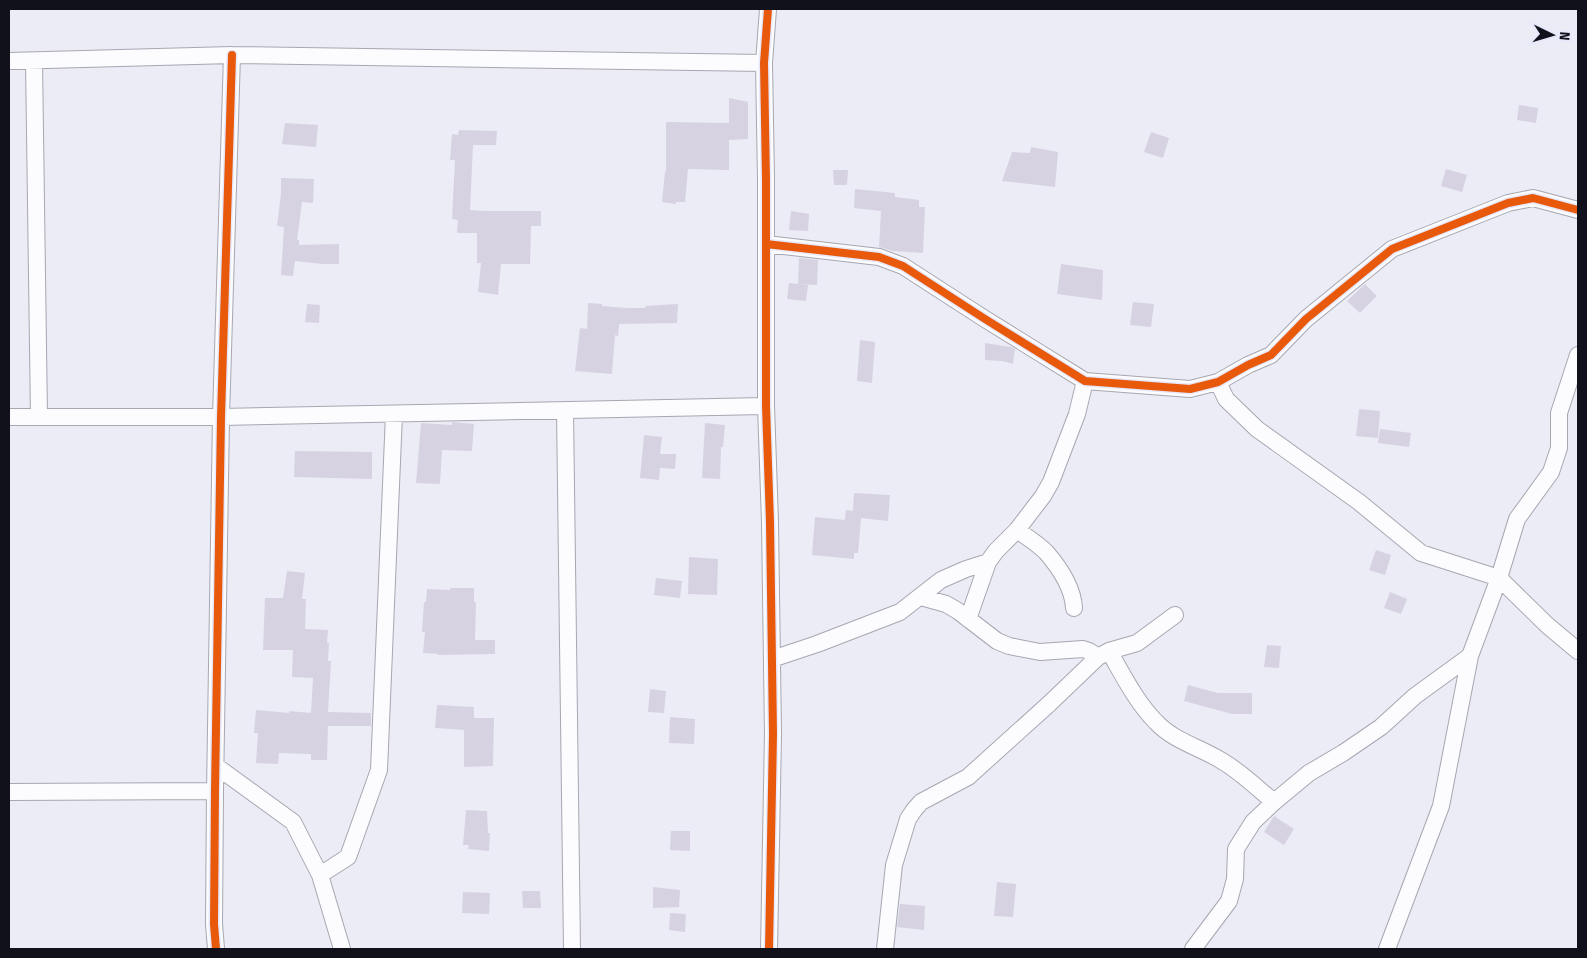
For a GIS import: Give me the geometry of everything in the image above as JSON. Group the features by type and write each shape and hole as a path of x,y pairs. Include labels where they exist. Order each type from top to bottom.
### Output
{"street":[{"path":"768,9 764,63 766,406 773,734 769,949"},
{"path":"9,61 232,55 764,63"},
{"path":"216,949 214,924 215,791 221,417 232,55"},
{"path":"34,61 39,417"},
{"path":"766,244 879,257 903,266 985,320 1086,381 1190,389 1218,382 1272,355 1306,319 1392,249 1508,203 1533,198 1578,210"},
{"path":"1387,949 1442,806 1470,656 1499,578 1517,519 1551,472 1559,448 1559,412 1578,355"},
{"path":"968,619 988,562 1017,530 1052,482 1077,414 1086,381"},
{"path":"1218,382 1226,399 1257,428 1359,502 1421,553 1499,578 1547,625 1578,651"},
{"path":"9,417 221,417 766,406"},
{"path":"565,410 572,949"},
{"path":"320,875 348,857 379,770 394,414"},
{"path":"1017,530 1045,552 1070,588 1074,608"},
{"path":"772,659 800,651 878,622 900,612 941,580 966,568 988,562"},
{"path":"921,597 946,604 958,610 997,641 1010,646 1040,652 1083,649 1104,654 1146,711 1172,737 1221,760 1274,802"},
{"path":"885,949 894,865 908,819 914,810 921,802 968,777 1104,654 1136,642 1175,616"},
{"path":"1193,949 1229,901 1235,879 1236,849 1253,822 1309,773 1343,753 1381,726 1415,696 1470,656"},
{"path":"216,766 293,822 320,875 342,949"},
{"path":"9,792 215,791"}],"building":[{"path":"729,98 748,102 748,139 729,140 729,170 688,169 685,202 676,202 676,204 662,202 666,172 666,122 729,123"},
{"path":"1519,105 1538,108 1536,123 1517,120"},
{"path":"285,123 318,125 316,147 282,144"},
{"path":"459,130 497,131 496,145 473,145 470,210 541,211 541,226 531,226 530,264 501,264 498,295 478,292 481,263 477,263 477,233 457,233 458,220 452,219 455,160 450,160 452,134 458,135"},
{"path":"1151,132 1169,138 1163,158 1144,152"},
{"path":"1031,147 1058,152 1055,187 1002,181 1012,152 1030,153"},
{"path":"1446,169 1467,175 1462,192 1441,186"},
{"path":"833,170 848,170 847,185 834,185"},
{"path":"281,178 314,179 313,203 302,202 297,240 299,240 299,245 339,244 339,264 295,261 293,276 281,275 284,227 277,226"},
{"path":"855,189 895,193 895,197 919,200 919,207 925,207 923,253 893,251 879,247 881,211 854,208"},
{"path":"791,211 809,214 808,231 789,230"},
{"path":"799,258 818,260 817,285 798,284"},
{"path":"1061,264 1103,270 1102,300 1057,294"},
{"path":"789,283 808,285 806,301 787,299"},
{"path":"1365,284 1377,296 1360,313 1347,301"},
{"path":"1133,302 1154,304 1151,327 1130,325"},
{"path":"588,303 627,308 678,304 677,323 620,324 618,336 615,335 612,374 575,371 580,328 587,329"},
{"path":"307,304 320,305 319,323 305,322"},
{"path":"860,340 875,342 872,383 857,381"},
{"path":"985,343 1015,349 1013,364 985,360"},
{"path":"1359,409 1380,411 1378,438 1356,436"},
{"path":"452,422 474,424 472,451 442,450 440,484 416,483 421,423 452,425"},
{"path":"705,423 725,425 723,447 721,447 720,479 702,478"},
{"path":"1380,429 1411,433 1409,447 1378,443"},
{"path":"644,435 662,437 660,454 676,454 675,469 660,468 659,480 640,478"},
{"path":"295,451 372,452 372,479 294,477"},
{"path":"854,493 890,495 888,521 861,518 858,553 854,553 854,559 812,555 815,517 845,520 846,510 853,511"},
{"path":"1376,550 1391,555 1385,575 1369,570"},
{"path":"689,557 718,559 717,595 688,594"},
{"path":"287,571 305,573 302,599 306,599 305,629 328,630 328,661 331,661 328,712 371,713 371,726 328,726 327,760 311,760 311,754 279,753 278,764 256,763 258,733 254,733 256,710 311,713 313,678 292,677 293,650 263,650 265,598 283,598"},
{"path":"656,578 682,581 680,598 654,595"},
{"path":"450,588 474,588 474,602 476,602 475,640 495,640 495,654 438,655 423,653 425,632 422,632 427,589 450,590"},
{"path":"1390,592 1407,599 1401,614 1384,608"},
{"path":"1267,645 1281,646 1279,668 1264,667"},
{"path":"1188,685 1218,693 1252,693 1252,714 1232,714 1184,701"},
{"path":"650,689 666,691 664,713 648,712"},
{"path":"437,705 474,707 474,718 494,718 493,766 464,767 464,730 435,728"},
{"path":"670,717 695,719 694,744 669,743"},
{"path":"466,810 487,811 488,833 490,833 489,851 468,849 469,845 463,845"},
{"path":"1274,816 1294,829 1284,845 1264,832"},
{"path":"671,831 690,831 690,851 670,850"},
{"path":"997,882 1016,884 1013,917 994,916"},
{"path":"653,887 680,890 679,907 653,908"},
{"path":"522,891 540,891 541,908 523,908"},
{"path":"463,892 490,893 489,914 462,913"},
{"path":"900,904 925,906 924,930 897,927"},
{"path":"670,913 686,914 685,932 669,930"}],"cycle path":[{"path":"768,9 764,63 766,406 770,522 773,734 769,949"},
{"path":"216,949 214,924 215,791 221,417 232,55"},
{"path":"766,244 879,257 903,266 1085,381 1190,389 1218,382 1248,365 1271,355 1306,319 1392,249 1508,203 1533,198 1578,210"}]}
